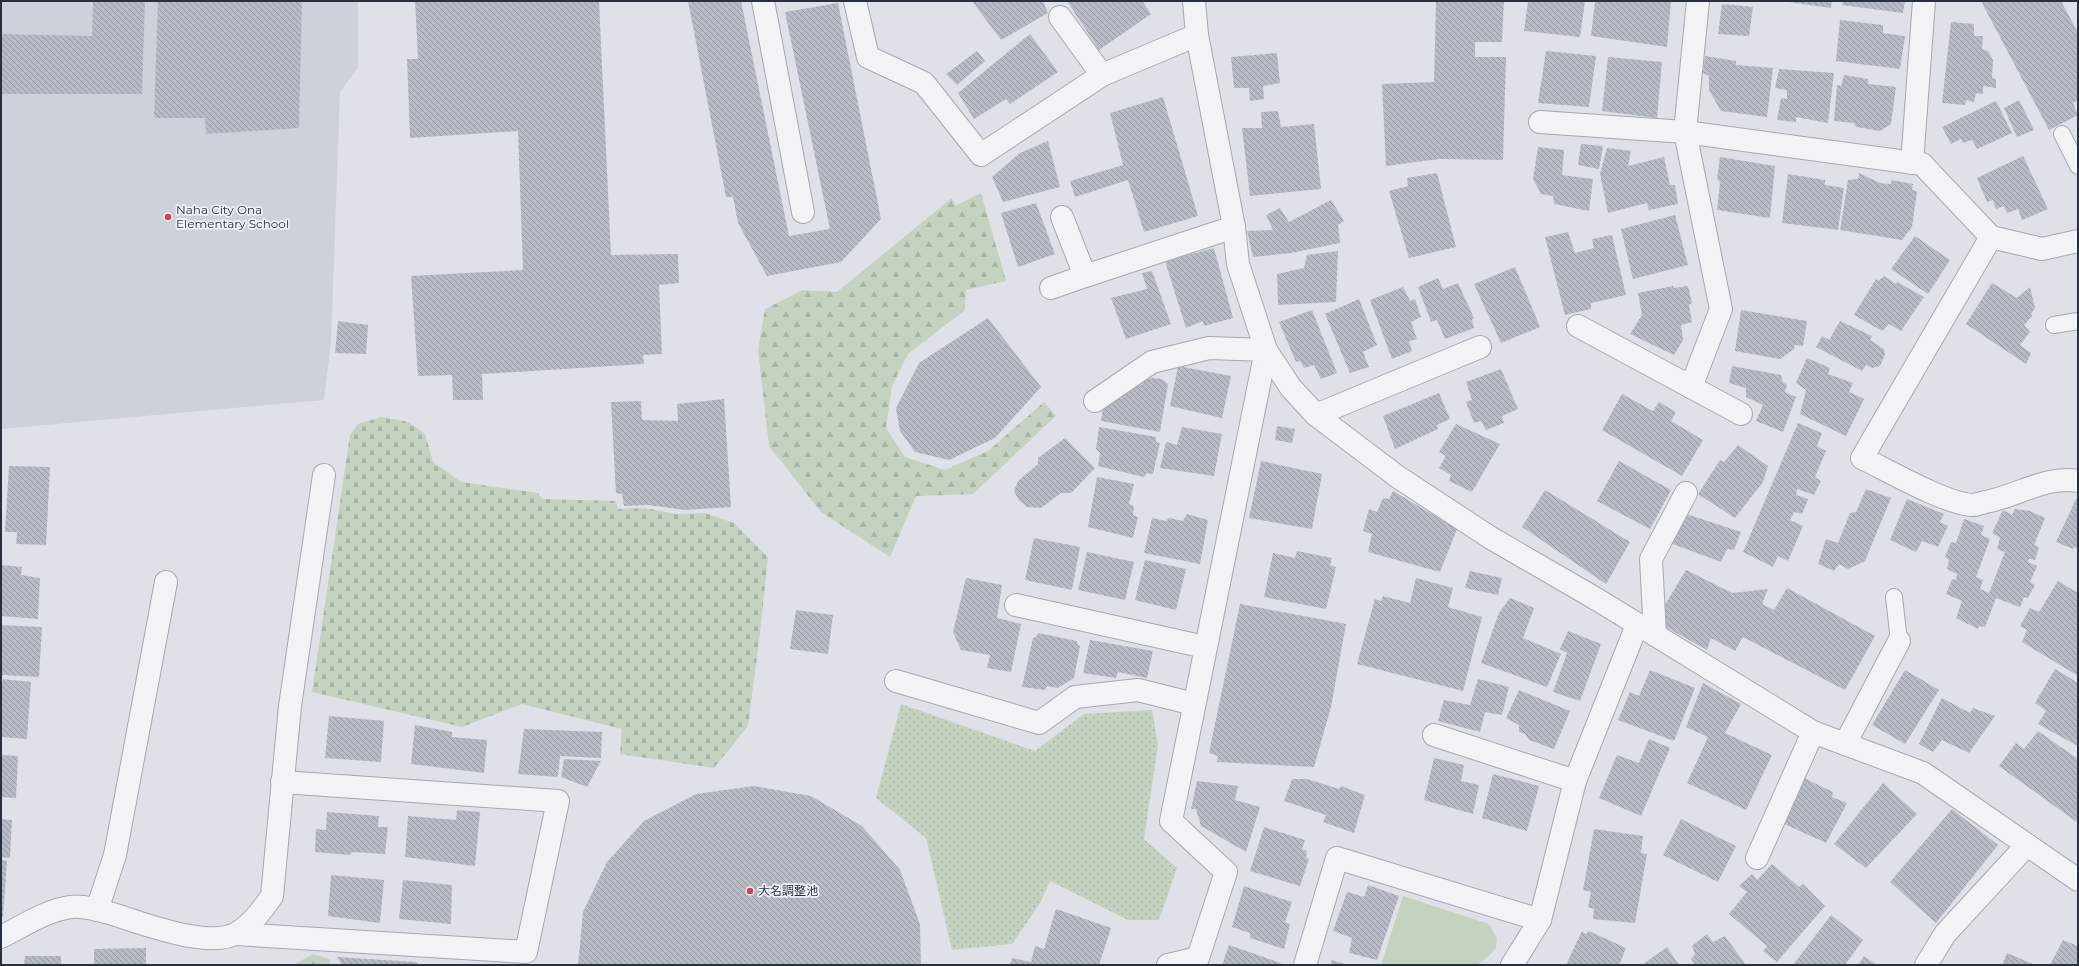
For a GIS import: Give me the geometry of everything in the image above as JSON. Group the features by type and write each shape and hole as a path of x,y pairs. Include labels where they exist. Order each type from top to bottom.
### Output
{"street":[{"path":"763,1 803,212"},
{"path":"855,1 868,57 924,83 981,155 1102,75 1197,35"},
{"path":"1194,1 1197,35 1234,227 1238,264 1266,350 1291,388 1316,415 1398,477 1491,538 1813,732 1923,773 2078,880"},
{"path":"1691,387 1721,309 1685,132 1698,1"},
{"path":"1912,162 1924,1"},
{"path":"1060,17 1102,75"},
{"path":"1540,122 1685,132 1922,164 1991,237 2042,249 2078,241"},
{"path":"1062,217 1085,276"},
{"path":"1052,288 1234,227"},
{"path":"1991,237 1862,458 1942,496 1972,505 2008,497 2040,485 2070,480 2078,481"},
{"path":"1578,326 1741,414"},
{"path":"1316,415 1480,346"},
{"path":"1095,401 1152,362 1209,348 1266,350"},
{"path":"1168,965 1198,958 1226,872 1171,821 1266,350"},
{"path":"1,936 57,911 72,907 97,910 171,932 199,938 226,937 236,934 256,919 272,896 290,706 324,475"},
{"path":"1512,965 1540,920 1575,781 1646,630 1651,558 1686,493"},
{"path":"97,910 115,855 166,582"},
{"path":"1016,605 1205,647"},
{"path":"1845,744 1899,641"},
{"path":"896,681 1039,724 1075,697 1138,690 1194,704"},
{"path":"1757,858 1813,732"},
{"path":"1434,735 1575,781"},
{"path":"236,934 526,952 558,801 282,782"},
{"path":"1926,965 1945,934 2028,845"},
{"path":"1305,965 1337,858 1540,920"}],"lane":[{"path":"2062,134 2078,166"},
{"path":"2054,325 2078,321"},
{"path":"1894,597 1899,641"}],"shaded area":[{"name":"Naha City Ona Elementary School","path":"1,1 358,1 358,67 340,92 331,343 324,400 1,429"}],"green space":[{"path":"981,193 1006,281 966,290 965,310 908,354 892,386 886,428 905,457 945,470 988,451 1044,402 1056,416 973,494 916,496 890,557 821,512 769,446 758,350 765,309 803,290 837,292 952,198 955,206"},
{"path":"381,417 409,422 425,434 433,462 461,482 538,493 542,499 616,501 618,509 645,508 677,514 705,513 734,523 768,557 748,726 714,768 620,754 622,729 522,704 462,727 312,692 350,435 358,424"},
{"path":"901,704 1035,751 1084,714 1152,710 1158,745 1144,839 1177,868 1159,920 1128,920 1050,881 1040,903 1012,944 952,950 926,838 876,798"},
{"path":"1403,896 1489,924 1497,938 1496,947 1491,954 1477,965 1381,965"},
{"path":"313,954 329,959 331,965 293,965"}],"building":[{"path":"93,1 145,1 142,94 1,94 1,34 92,36"},
{"path":"158,1 302,1 299,128 206,134 205,118 154,118"},
{"path":"415,1 599,1 611,255 678,254 679,283 659,285 662,354 643,355 644,364 482,374 483,400 453,400 452,375 418,376 411,276 523,270 518,131 410,138 407,59 418,59"},
{"path":"688,1 741,1 789,236 830,229 785,12 838,3 881,219 841,262 767,276 738,223 733,197 726,197"},
{"path":"972,1 1043,1 1048,13 1001,40"},
{"path":"1067,1 1142,1 1151,14 1099,50"},
{"path":"1436,1 1504,1 1502,42 1475,42 1475,57 1506,57 1503,160 1439,159 1386,166 1382,84 1434,82"},
{"path":"1528,1 1585,1 1580,37 1524,31"},
{"path":"1595,1 1671,1 1667,47 1591,36"},
{"path":"1782,1 1832,1 1831,8"},
{"path":"1843,1 1905,1 1903,13 1842,5"},
{"path":"1984,1 2061,1 2078,33 2078,100 2073,103 2078,115 2049,130 1982,3"},
{"path":"1722,4 1753,7 1749,36 1718,34"},
{"path":"1840,20 1883,25 1883,33 1905,36 1900,69 1836,61"},
{"path":"1951,22 1974,24 1974,36 1983,36 1982,49 1988,51 1993,60 1992,78 1996,79 1996,88 1983,86 1983,94 1976,93 1974,102 1966,100 1965,105 1942,103"},
{"path":"1030,34 1058,72 1010,104 1006,99 974,119 958,93"},
{"path":"977,51 985,61 957,85 946,74"},
{"path":"1546,51 1596,56 1589,107 1538,103"},
{"path":"1277,53 1280,83 1263,86 1264,99 1250,101 1249,88 1234,88 1231,57"},
{"path":"1705,56 1736,61 1736,65 1773,68 1767,117 1721,111 1709,90 1709,76 1703,73"},
{"path":"1608,57 1662,62 1657,118 1602,111"},
{"path":"1779,69 1834,73 1828,123 1796,117 1796,122 1777,120 1781,98 1787,99 1787,90 1775,88"},
{"path":"1844,75 1868,79 1868,84 1896,87 1891,124 1880,131 1856,127 1854,123 1834,121 1837,85 1841,86"},
{"path":"1163,97 1198,216 1144,232 1128,180 1075,197 1070,181 1123,165 1110,113"},
{"path":"2019,100 2034,130 2017,137 2004,108"},
{"path":"1996,101 2012,133 1977,149 1972,140 1963,143 1961,139 1951,144 1942,127"},
{"path":"1278,111 1281,127 1314,124 1321,189 1250,196 1242,128 1262,128 1261,112"},
{"path":"1048,141 1060,187 1003,202 992,177 1020,153"},
{"path":"1581,144 1603,146 1599,169 1578,165"},
{"path":"1538,147 1564,150 1562,175 1593,179 1589,211 1554,204 1553,196 1541,194 1533,179"},
{"path":"1607,148 1631,151 1628,166 1664,157 1670,185 1675,185 1678,204 1649,210 1647,203 1608,213 1600,174"},
{"path":"2023,156 2048,209 2022,220 2018,209 2007,213 2004,206 1996,209 1993,200 1987,202 1977,178"},
{"path":"1720,157 1775,166 1770,218 1717,210 1720,182 1717,179"},
{"path":"1437,173 1456,247 1409,258 1389,191 1408,186 1407,178"},
{"path":"1859,173 1880,183 1891,184 1892,180 1913,184 1912,190 1917,191 1912,227 1902,240 1840,230 1848,180 1858,179"},
{"path":"1788,174 1825,180 1825,185 1844,188 1838,230 1782,223"},
{"path":"1331,200 1344,221 1338,225 1340,243 1291,253 1253,257 1247,231 1273,230 1266,215 1280,208 1289,222"},
{"path":"1036,203 1055,254 1018,267 1001,213"},
{"path":"1675,215 1688,265 1633,279 1621,229"},
{"path":"1568,232 1575,253 1594,248 1592,239 1612,235 1626,295 1591,303 1591,309 1565,315 1545,237"},
{"path":"1915,236 1950,260 1928,294 1891,269"},
{"path":"1214,248 1233,318 1204,326 1203,321 1186,328 1165,261"},
{"path":"1338,251 1336,302 1278,305 1277,274 1304,268 1307,255"},
{"path":"1515,267 1540,327 1501,343 1474,284"},
{"path":"1152,271 1171,324 1126,339 1111,298 1147,289 1142,273"},
{"path":"1884,276 1896,284 1897,282 1924,297 1901,331 1889,324 1882,331 1854,315 1876,279 1878,281"},
{"path":"1438,278 1443,289 1458,283 1474,318 1472,320 1474,328 1445,339 1437,320 1431,322 1418,287"},
{"path":"1992,283 2017,298 2030,287 2035,308 2031,314 2032,316 2024,325 2030,332 2020,345 2031,353 2026,364 1966,324"},
{"path":"1673,286 1674,288 1688,286 1692,303 1689,305 1692,322 1681,325 1683,340 1674,355 1630,334 1642,315 1638,293"},
{"path":"1403,287 1410,301 1415,299 1421,317 1411,322 1417,339 1409,341 1412,351 1392,359 1370,300"},
{"path":"1359,299 1377,345 1363,352 1369,367 1350,373 1325,314"},
{"path":"1312,310 1337,373 1321,379 1314,365 1304,368 1300,361 1296,362 1279,322"},
{"path":"1741,310 1807,321 1803,346 1795,345 1794,349 1780,359 1735,351"},
{"path":"988,318 1041,387 995,438 949,460 915,452 900,431 896,408 919,363"},
{"path":"338,321 368,325 366,354 335,353"},
{"path":"1840,321 1872,336 1870,340 1884,349 1885,354 1880,366 1872,368 1866,365 1862,371 1816,347 1822,336 1829,340"},
{"path":"1807,358 1830,368 1828,374 1853,383 1849,392 1864,399 1846,436 1800,414 1806,390 1796,383"},
{"path":"1178,366 1231,376 1222,418 1170,406"},
{"path":"1732,366 1781,375 1783,382 1787,385 1785,392 1796,397 1783,432 1756,421 1763,405 1746,397 1746,388 1729,383"},
{"path":"1501,369 1518,409 1502,416 1504,423 1486,430 1481,421 1474,423 1466,402 1472,400 1466,382"},
{"path":"1152,378 1162,379 1168,384 1160,432 1101,421 1105,395 1121,399 1124,386 1142,385 1143,380"},
{"path":"1439,393 1450,419 1437,425 1438,429 1395,449 1383,416"},
{"path":"1622,394 1653,411 1659,402 1676,412 1671,421 1703,440 1682,476 1602,430"},
{"path":"724,399 731,507 685,510 648,505 624,506 622,494 616,493 611,402 641,401 642,420 678,421 677,404"},
{"path":"1798,423 1822,433 1817,446 1826,451 1815,477 1821,481 1814,495 1797,489 1796,495 1808,499 1802,514 1794,512 1790,520 1803,526 1788,561 1778,556 1773,567 1743,552"},
{"path":"1456,424 1500,444 1472,492 1449,481 1451,475 1439,468 1446,456 1439,452"},
{"path":"1277,426 1295,429 1292,443 1275,440"},
{"path":"1099,427 1156,437 1156,442 1160,443 1153,474 1147,473 1144,477 1098,466 1100,453 1096,449"},
{"path":"1182,427 1222,434 1214,476 1160,468 1166,442 1177,445"},
{"path":"1065,438 1095,468 1071,493 1061,493 1041,508 1027,507 1019,500 1014,491 1018,481 1038,464 1038,458"},
{"path":"1738,445 1768,466 1763,482 1735,518 1698,494 1720,460 1724,462"},
{"path":"1261,461 1322,474 1312,529 1249,518"},
{"path":"1619,461 1671,490 1650,529 1597,501"},
{"path":"9,466 50,467 46,545 16,544 17,532 5,532"},
{"path":"1097,477 1134,484 1129,504 1134,506 1133,515 1138,517 1133,538 1088,527"},
{"path":"1866,489 1891,498 1865,561 1848,569 1839,564 1834,571 1818,564 1826,539 1838,543 1850,513 1856,512"},
{"path":"1545,490 1630,542 1606,584 1522,527"},
{"path":"1393,491 1457,529 1440,572 1368,552 1372,534 1363,531 1369,509 1377,512 1383,498 1389,499"},
{"path":"1907,499 1944,514 1940,522 1948,526 1938,547 1922,541 1916,552 1890,540"},
{"path":"2076,499 2078,499 2078,548 2074,547 2073,549 2056,542"},
{"path":"2015,509 2030,511 2045,518 2034,545 2039,547 2035,560 2029,559 2028,562 2037,566 2030,582 2035,585 2028,598 2024,597 2020,607 1996,598 1985,627 1979,626 1978,629 1956,618 1962,601 1946,594 1952,579 1956,580 1957,574 1947,569 1949,560 1945,557 1951,542 1956,543 1964,519 1984,526 1981,535 1990,539 1976,577 1983,580 1980,589 1989,593 2005,552 1997,549 2000,538 1992,533 2003,510 2012,515"},
{"path":"1680,512 1741,532 1734,550 1727,549 1721,562 1670,543"},
{"path":"1187,514 1208,520 1200,564 1144,553 1152,518 1166,521 1169,518 1183,521"},
{"path":"1034,538 1080,547 1072,590 1025,580"},
{"path":"1297,551 1332,558 1330,565 1336,567 1326,609 1264,597 1273,553 1295,558"},
{"path":"1087,552 1134,562 1125,600 1078,590"},
{"path":"1145,560 1186,569 1176,610 1135,600"},
{"path":"1,565 22,567 21,575 40,578 38,619 1,616"},
{"path":"1686,570 1732,593 1768,589 1762,604 1774,610 1787,588 1875,636 1845,690 1743,637 1735,651 1711,638 1707,650 1662,625 1660,613"},
{"path":"1470,571 1502,578 1498,595 1465,588"},
{"path":"966,578 1002,585 997,618 1021,624 1011,672 987,668 990,655 961,650 953,632"},
{"path":"1416,578 1453,588 1448,607 1482,617 1463,691 1357,664 1375,599 1381,601 1383,596 1410,603"},
{"path":"2058,581 2078,593 2078,676 2022,642 2027,630 2020,626 2030,608 2039,612"},
{"path":"1510,598 1534,608 1523,638 1561,654 1547,687 1481,663 1499,613"},
{"path":"1240,604 1346,624 1331,707 1314,767 1217,762 1218,756 1209,753"},
{"path":"796,610 833,615 828,654 790,649"},
{"path":"1,625 42,627 39,677 1,675"},
{"path":"1568,631 1601,644 1580,701 1553,692 1567,653 1560,649"},
{"path":"1038,633 1077,641 1077,644 1080,646 1074,678 1058,688 1047,686 1045,690 1022,687 1033,638 1036,637"},
{"path":"1090,640 1153,651 1147,678 1118,672 1116,678 1083,673"},
{"path":"2055,669 2078,683 2078,746 2038,724 2046,711 2035,703"},
{"path":"1650,670 1695,688 1674,741 1618,720 1630,692 1639,696"},
{"path":"1905,670 1939,690 1905,744 1872,725"},
{"path":"3,679 31,682 27,739 1,737 1,688"},
{"path":"1478,679 1509,687 1502,715 1485,712 1480,732 1438,721 1444,700 1470,705"},
{"path":"1703,683 1741,704 1725,733 1772,755 1746,810 1687,783 1708,737 1686,727"},
{"path":"1519,690 1570,711 1554,749 1529,740 1525,734 1519,732 1519,725 1506,718"},
{"path":"1942,698 1970,713 1973,708 1995,716 1969,753 1942,740 1933,752 1919,744"},
{"path":"329,716 384,721 381,762 325,758"},
{"path":"415,725 452,732 452,737 487,740 484,773 411,764"},
{"path":"524,729 602,732 601,758 560,756 558,777 518,774"},
{"path":"2038,731 2078,759 2078,823 1999,766 2016,743 2024,749"},
{"path":"1649,739 1670,748 1641,816 1599,798 1617,755 1639,763"},
{"path":"1,755 18,756 16,798 1,797"},
{"path":"1434,758 1464,765 1461,781 1479,785 1473,814 1424,800"},
{"path":"564,759 601,761 587,787 561,777"},
{"path":"1493,774 1539,786 1527,831 1482,818"},
{"path":"1800,776 1833,792 1832,797 1847,803 1826,843 1780,822"},
{"path":"1292,779 1307,779 1339,789 1341,786 1365,795 1354,833 1323,822 1326,815 1284,801"},
{"path":"1197,781 1238,786 1235,800 1260,807 1246,852 1201,826 1196,809 1191,809"},
{"path":"1883,783 1917,814 1866,868 1834,844"},
{"name":"大名調整池","path":"754,786 811,796 862,826 900,870 920,924 921,965 578,965 583,912 607,862 644,821 696,794"},
{"path":"1952,809 1998,845 1936,923 1890,882"},
{"path":"457,810 480,812 475,866 405,857 408,816 456,820"},
{"path":"327,812 379,816 378,827 388,827 385,854 352,852 350,855 315,852 316,829 326,830"},
{"path":"1,819 12,820 10,858 1,857"},
{"path":"1681,819 1736,846 1718,882 1663,855"},
{"path":"1264,827 1305,840 1302,849 1307,851 1306,858 1309,859 1300,886 1250,871"},
{"path":"1594,829 1643,836 1641,853 1647,854 1635,923 1593,919 1594,909 1588,907 1591,892 1583,890"},
{"path":"1,860 7,861 3,917 1,917"},
{"path":"1772,864 1799,887 1803,884 1825,906 1777,962 1763,951 1767,946 1729,914 1747,892 1739,886 1752,874 1757,880"},
{"path":"331,875 384,880 380,923 328,916"},
{"path":"403,880 452,885 451,924 399,919"},
{"path":"1368,885 1399,896 1377,960 1349,953 1352,938 1333,931 1347,892 1364,897"},
{"path":"1244,886 1292,902 1285,922 1290,924 1284,949 1250,938 1250,933 1232,927"},
{"path":"1056,909 1111,928 1099,965 1010,965 1012,958 1031,962 1035,946 1044,949"},
{"path":"1831,915 1863,940 1845,965 1793,965"},
{"path":"1582,931 1586,934 1589,931 1626,948 1620,963 1618,965 1566,965"},
{"path":"1707,934 1713,942 1725,936 1746,965 1695,965 1691,959 1695,954 1692,946"},
{"path":"2063,940 2078,946 2078,965 2050,965"},
{"path":"1229,945 1281,963 1280,965 1222,965"},
{"path":"1667,947 1679,965 1642,965"},
{"path":"146,948 146,965 94,965 94,949"},
{"path":"2007,953 2035,965 2002,965"},
{"path":"25,956 61,956 61,965 24,965"},
{"path":"1864,956 1877,965 1858,965"},
{"path":"337,957 416,962 419,965 342,965"},
{"path":"1332,960 1348,965 1330,965"}],"place":[{"name":"Naha City Ona Elementary School","path":"168,217"},
{"name":"大名調整池","path":"750,891"}]}
